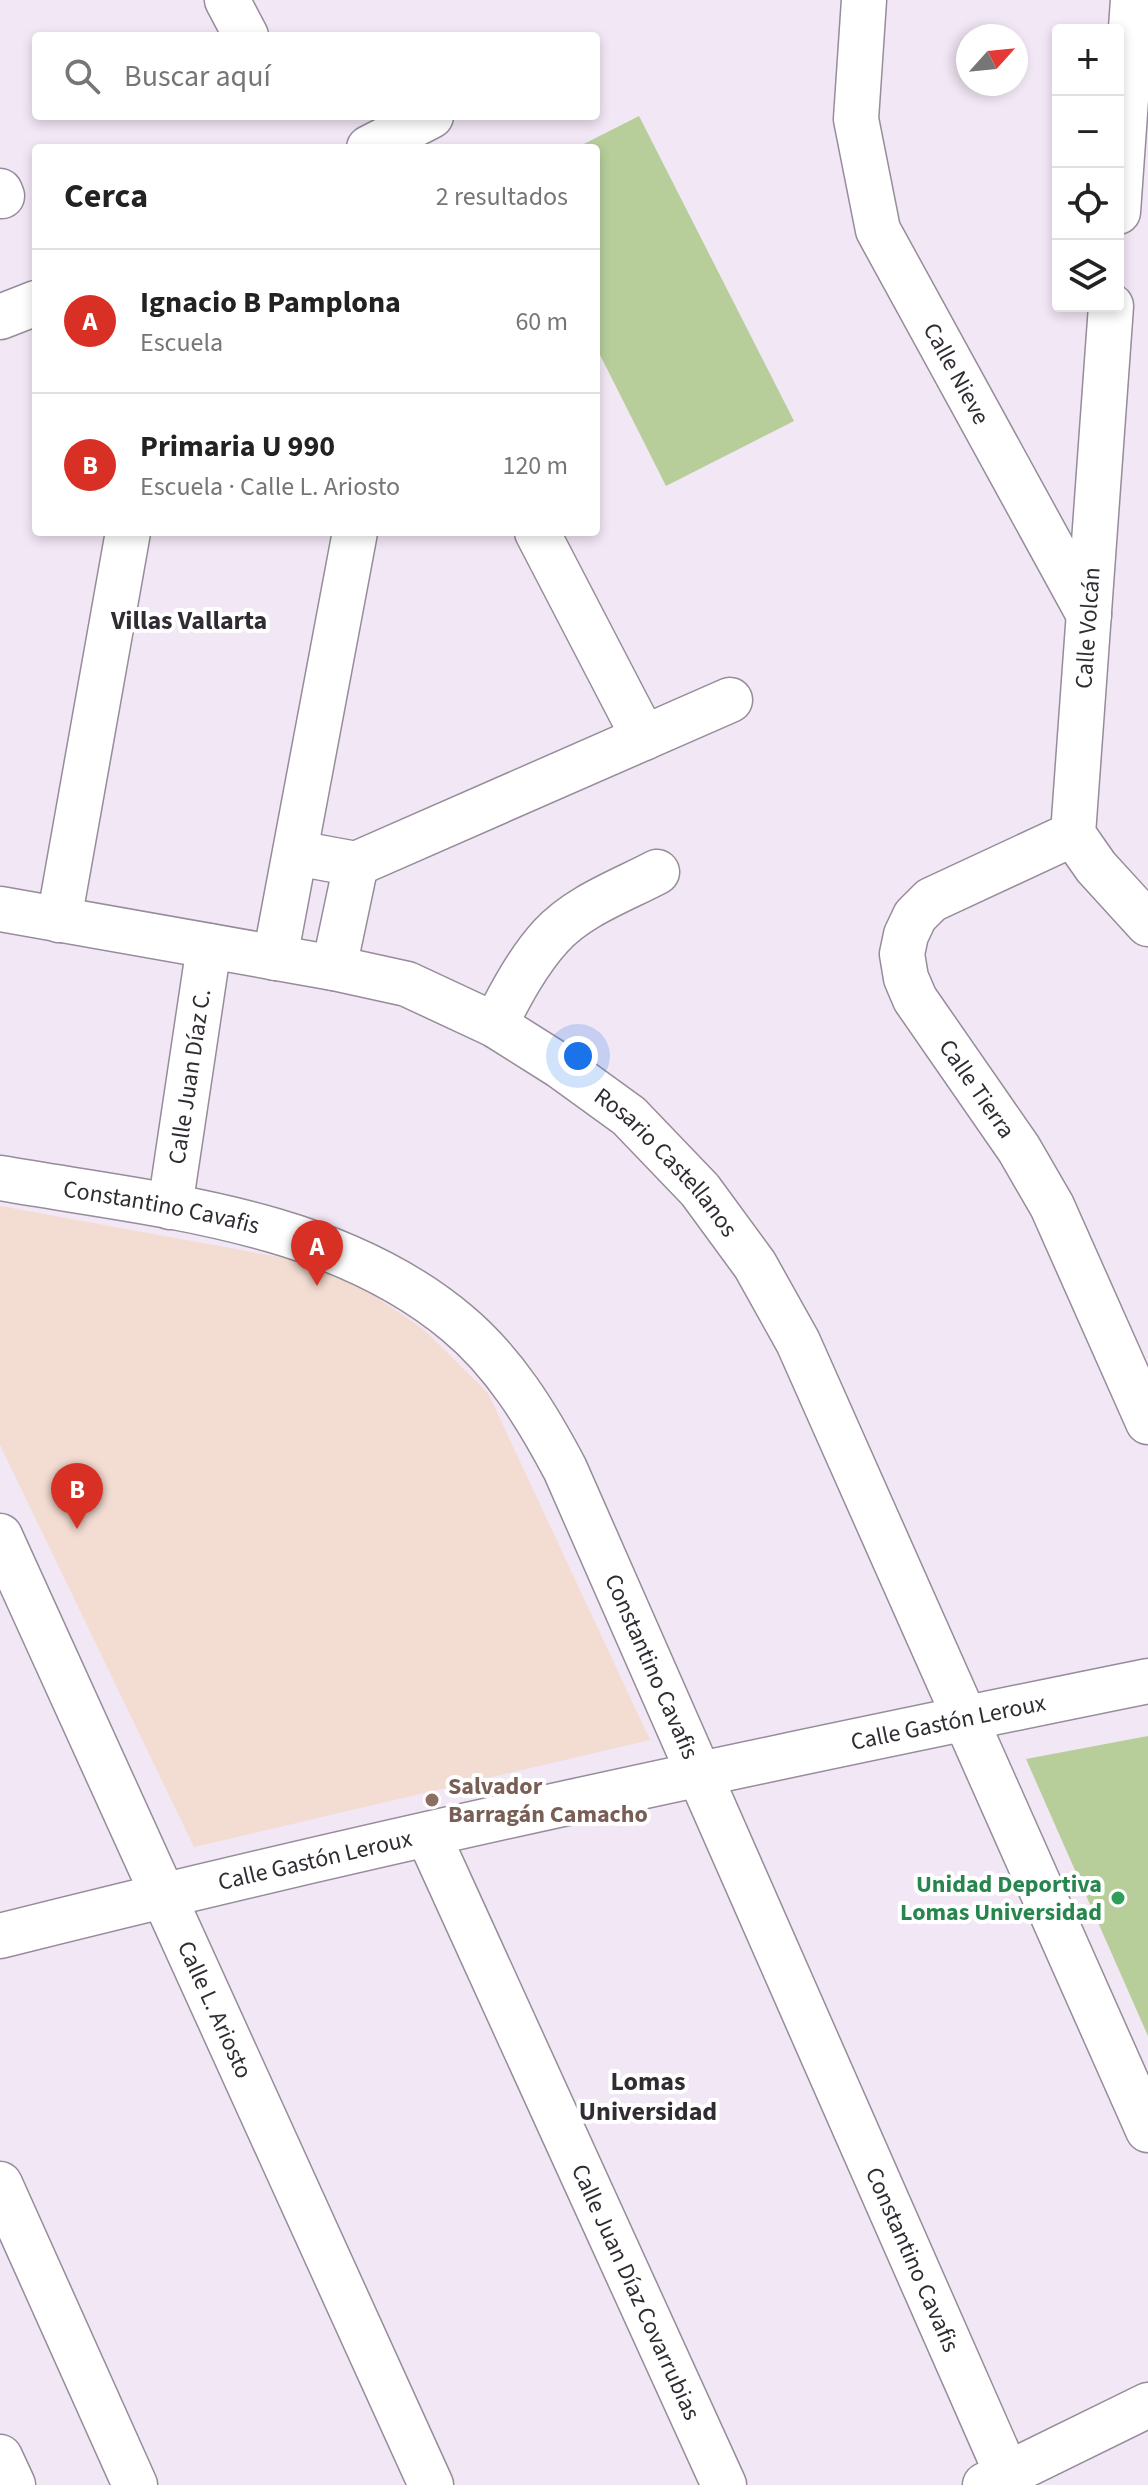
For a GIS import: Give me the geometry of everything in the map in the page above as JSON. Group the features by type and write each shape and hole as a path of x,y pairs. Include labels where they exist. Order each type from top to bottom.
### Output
{"street":[{"path":"227,0 244,32"},
{"path":"1121,168 1133,0"},
{"name":"Calle Nieve","path":"860,8 856,119 878,230 1089,615"},
{"path":"377,144 423,120"},
{"path":"0,317 32,305"},
{"name":"Calle Volcán","path":"1073,834 1111,312"},
{"path":"59,920 127,536"},
{"path":"275,958 354,536"},
{"path":"539,536 644,738"},
{"path":"296,853 356,864 730,700"},
{"path":"1073,834 1096,867 1148,924"},
{"name":"Calle Tierra","path":"1073,834 931,900 915,916 902,954 915,999 1019,1149 1052,1206 1148,1422"},
{"path":"334,968 356,864"},
{"path":"495,1025 510,996 551,935 575,916 657,872"},
{"name":"Rosario Castellanos","path":"0,909 334,968 407,984 495,1025 560,1066 629,1116 700,1190 755,1265 798,1342 1148,2130"},
{"name":"Calle Juan Díaz C.","path":"170,1207 209,946"},
{"name":"Constantino Cavafis","path":"0,1178 170,1207 281,1233 335,1251 397,1281 458,1324 506,1375 546,1432 565,1469 699,1773 996,2480"},
{"name":"Calle L. Ariosto","path":"0,1536 431,2485"},
{"name":"Calle Gastón Leroux","path":"0,1936 163,1895 699,1773 1148,1681"},
{"name":"Calle Juan Díaz Covarrubias","path":"428,1835 724,2485"},
{"path":"0,2184 135,2485"},
{"path":"996,2480 1148,2405"},
{"path":"0,2457 13,2485"}],"shaded area":[{"path":"0,1206 290,1259 364,1289 422,1328 488,1393 650,1740 194,1847 0,1445"}],"green space":[{"path":"639,116 794,421 666,486 600,355 600,144 584,144"},
{"name":"Unidad Deportiva Lomas Universidad","path":"1148,1736 1148,2036 1026,1759"}],"place":[{"name":"Ignacio B Pamplona","path":"317,1286"},
{"name":"Primaria U 990","path":"77,1529"},
{"name":"Salvador Barragán Camacho","path":"432,1800"},
{"name":"Unidad Deportiva Lomas Universidad","path":"1118,1898"}],"district":[{"name":"Villas Vallarta","path":"189,620"},
{"name":"Lomas Universidad","path":"648,2096"}]}
